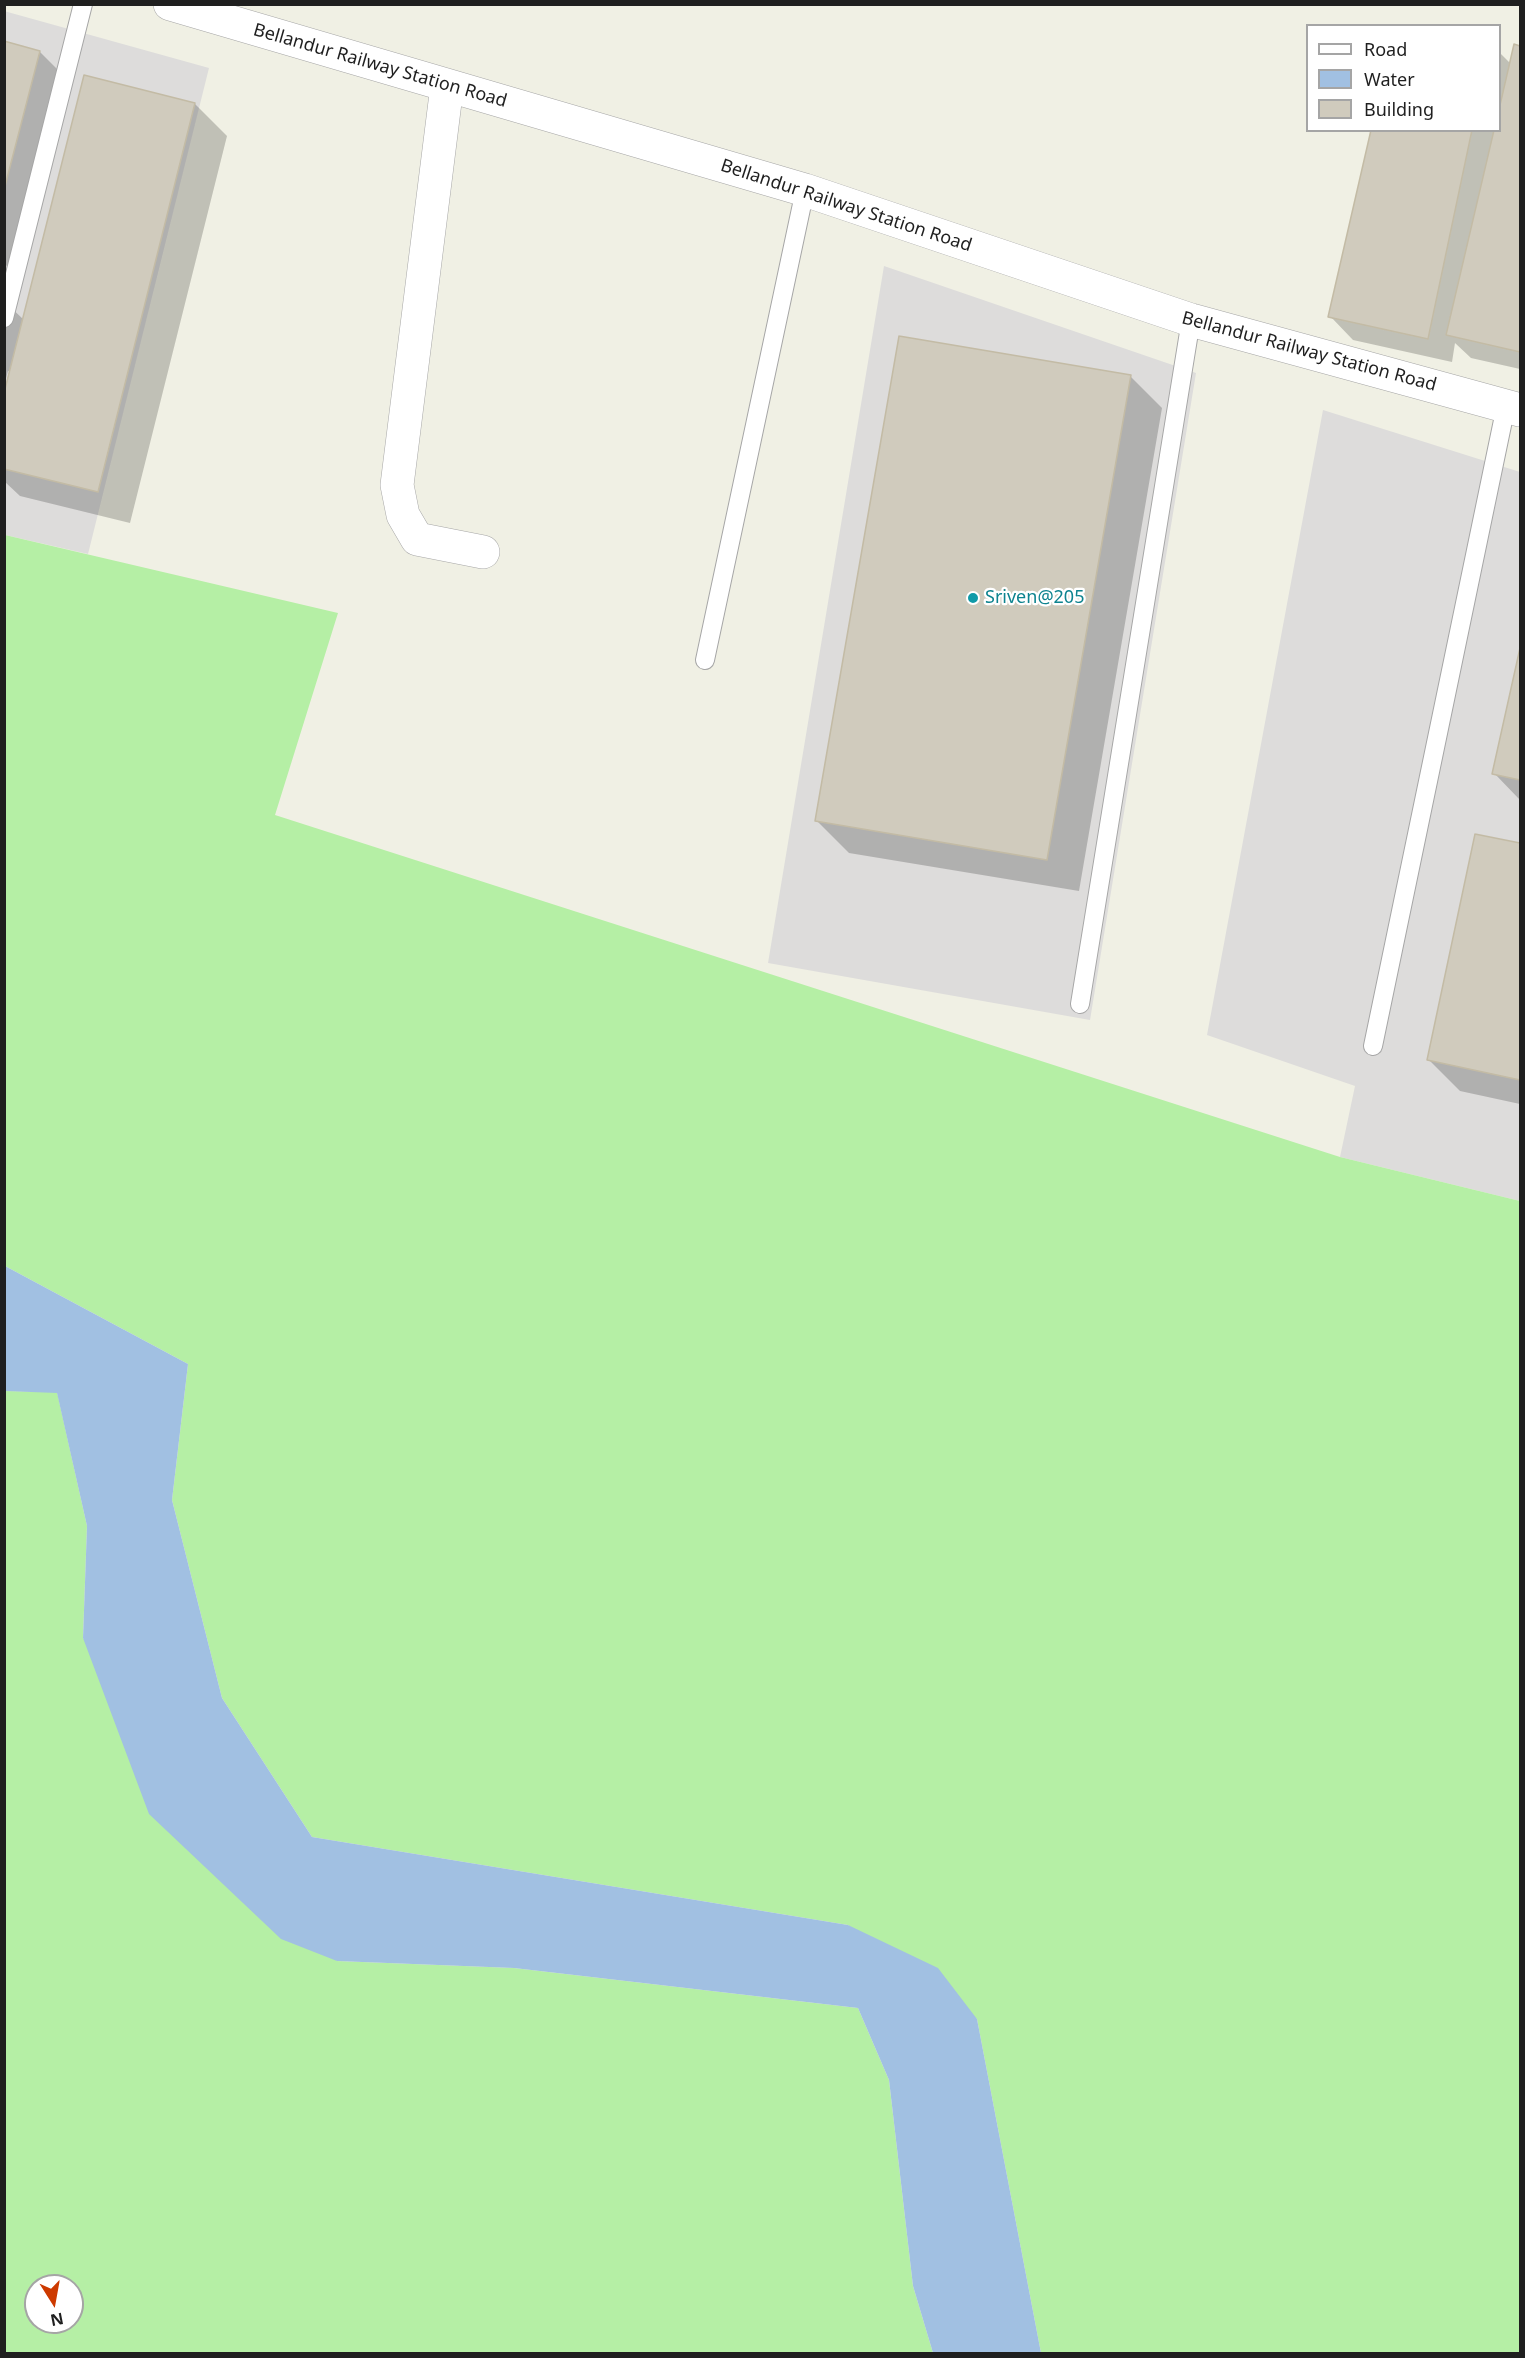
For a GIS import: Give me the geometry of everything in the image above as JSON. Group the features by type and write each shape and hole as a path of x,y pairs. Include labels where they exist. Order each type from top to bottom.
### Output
{"street":[{"name":"Bellandur Railway Station Road","path":"170,4 805,190 1191,320 1513,408"},
{"path":"447,86 397,485 403,515 417,538 483,552"}],"lane":[{"path":"4,318 13,255 83,4"},
{"path":"705,660 805,190"},
{"path":"1080,1004 1191,320"},
{"path":"1373,1046 1513,408"}],"shaded area":[{"path":"4,11 209,68 88,554 5,535"},
{"path":"884,266 1196,373 1090,1020 768,963"},
{"path":"1323,410 1520,472 1520,1201 1340,1157 1355,1086 1207,1035"}],"green space":[{"path":"5,535 338,613 275,815 1340,1157 1520,1201 1520,2353 1041,2353 977,2019 848,1925 312,1837 222,1698 172,1500 188,1364 5,1266"},
{"path":"5,1391 57,1392 87,1526 83,1638 337,1961 514,1968 858,2008 889,2080 913,2286 933,2353 5,2354"}],"water":[{"path":"5,1266 188,1364 172,1500 222,1698 312,1837 848,1925 938,1968 977,2019 1041,2353 933,2353 913,2286 889,2080 858,2008 514,1968 337,1961 281,1939 149,1814 83,1638 87,1526 57,1393 5,1391"}],"building":[{"path":"4,41 40,51 4,190"},
{"path":"1514,44 1520,46 1520,352 1446,335 1494,132 1501,132 1501,101"},
{"path":"84,75 195,103 98,492 4,469 4,393"},
{"path":"1371,132 1472,132 1428,339 1328,317"},
{"name":"Sriven@205","path":"899,336 1131,375 1047,860 815,821"},
{"path":"1520,648 1520,780 1492,774"},
{"path":"1475,834 1520,843 1520,1080 1427,1060"}],"place":[{"name":"Sriven@205","path":"973,598"}]}
